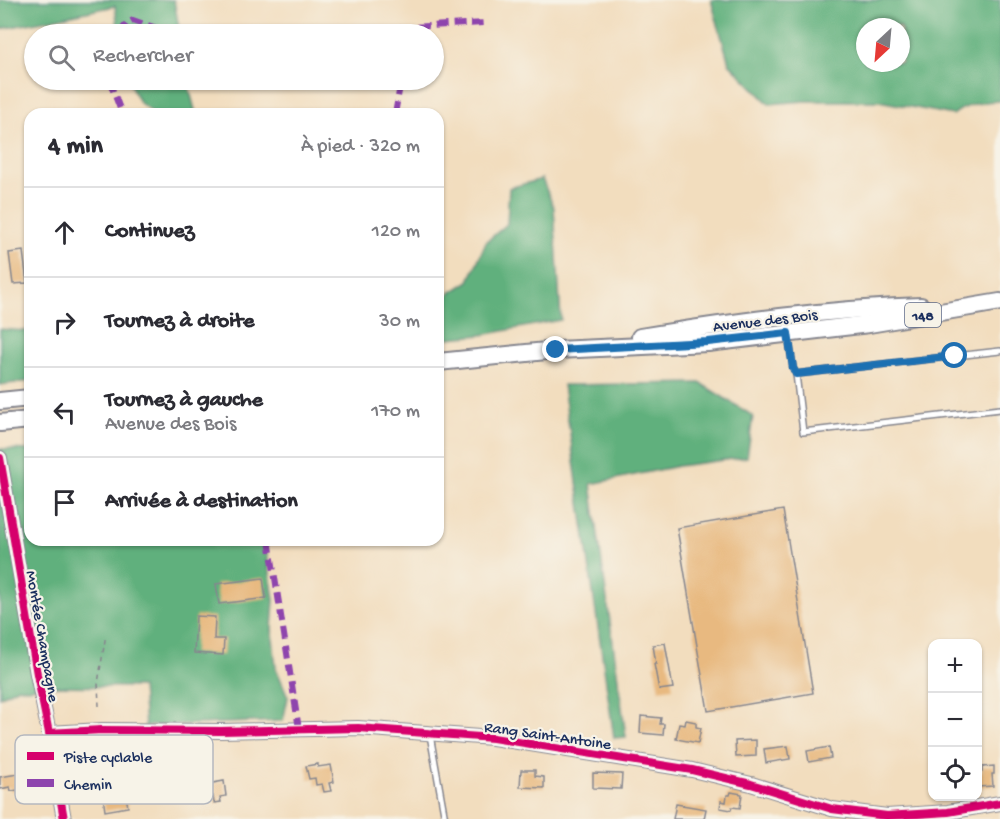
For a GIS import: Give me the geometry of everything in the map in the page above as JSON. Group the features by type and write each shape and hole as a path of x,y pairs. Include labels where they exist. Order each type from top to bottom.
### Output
{"main road":[{"name":"Avenue des Bois","path":"444,361 556,350 708,342 869,324 1000,302"},
{"name":"Avenue des Bois","path":"556,350 706,326 786,316 868,308 976,305"},
{"path":"0,401 24,399"},
{"path":"0,423 24,421"}],"street":[{"name":"Montée Champagne","path":"0,458 35,666 49,733"},
{"name":"Rang Saint-Antoine","path":"49,733 102,730 221,731 358,728 429,733 493,738 692,770 751,784 832,809 887,816 948,812 1000,803"},
{"name":"Montée Champagne","path":"61,804 64,819"}],"lane":[{"path":"786,316 803,432 1000,409"},
{"path":"796,374 1000,351"},
{"path":"429,733 445,819"}],"path":[{"path":"99,706 98,683 106,634"}],"green space":[{"path":"0,0 174,0 178,24 118,24 115,6 0,29"},
{"path":"711,0 1000,0 1000,101 975,104 953,115 879,101 805,101 769,104 729,63"},
{"path":"133,90 190,90 194,108 147,108 139,102"},
{"path":"542,179 554,208 561,320 482,335 444,338 444,297 469,281 486,242 507,224 509,188"},
{"path":"0,329 24,331 24,382 0,385"},
{"path":"700,383 753,416 747,457 678,466 591,484 626,737 614,738 563,385"},
{"path":"0,449 24,450 24,546 266,546 274,600 272,628 276,668 288,697 283,721 145,726 142,687 38,686 28,689 18,687 0,697"}],"building":[{"path":"23,251 24,283 13,284 9,253"},
{"path":"783,510 813,693 708,711 677,528"},
{"path":"263,578 266,598 219,604 216,584"},
{"path":"196,616 215,617 214,639 224,639 223,655 194,653"},
{"path":"665,643 673,688 659,690 653,645"},
{"path":"641,716 661,718 660,724 664,724 663,735 640,733"},
{"path":"686,720 696,722 696,727 701,728 698,743 676,739 679,724 685,725"},
{"path":"756,740 756,756 736,757 735,741"},
{"path":"788,746 790,759 766,763 764,749"},
{"path":"829,747 831,758 809,762 807,751"},
{"path":"318,764 318,767 331,765 334,782 329,783 331,791 324,792 322,784 316,785 315,778 309,779 306,766"},
{"path":"994,766 993,786 982,787 982,767"},
{"path":"521,770 535,770 535,776 544,777 544,788 520,787"},
{"path":"593,773 622,774 621,789 593,788"},
{"path":"15,774 15,790 11,791 10,787 0,789 0,777"},
{"path":"224,781 226,796 220,797 221,802 214,803 213,783"},
{"path":"731,792 742,794 740,808 732,807 731,810 720,808 721,801 726,802 727,795"},
{"path":"104,804 127,804 128,807 105,811"},
{"path":"676,804 706,809 704,819 673,819"}],"marked path":[{"path":"126,24 133,20 144,24"},
{"path":"444,25 485,23"},
{"path":"113,90 120,108"},
{"path":"396,108 399,90"},
{"path":"270,546 299,729"}],"cycle path":[{"path":"0,458 49,735"},
{"path":"49,733 102,730 221,731 358,728 493,738 692,770 751,784 832,809 887,816 948,812 1000,803"},
{"path":"61,804 64,819"}],"route":[{"path":"556,350 708,342 788,333 796,374 955,356"}]}
